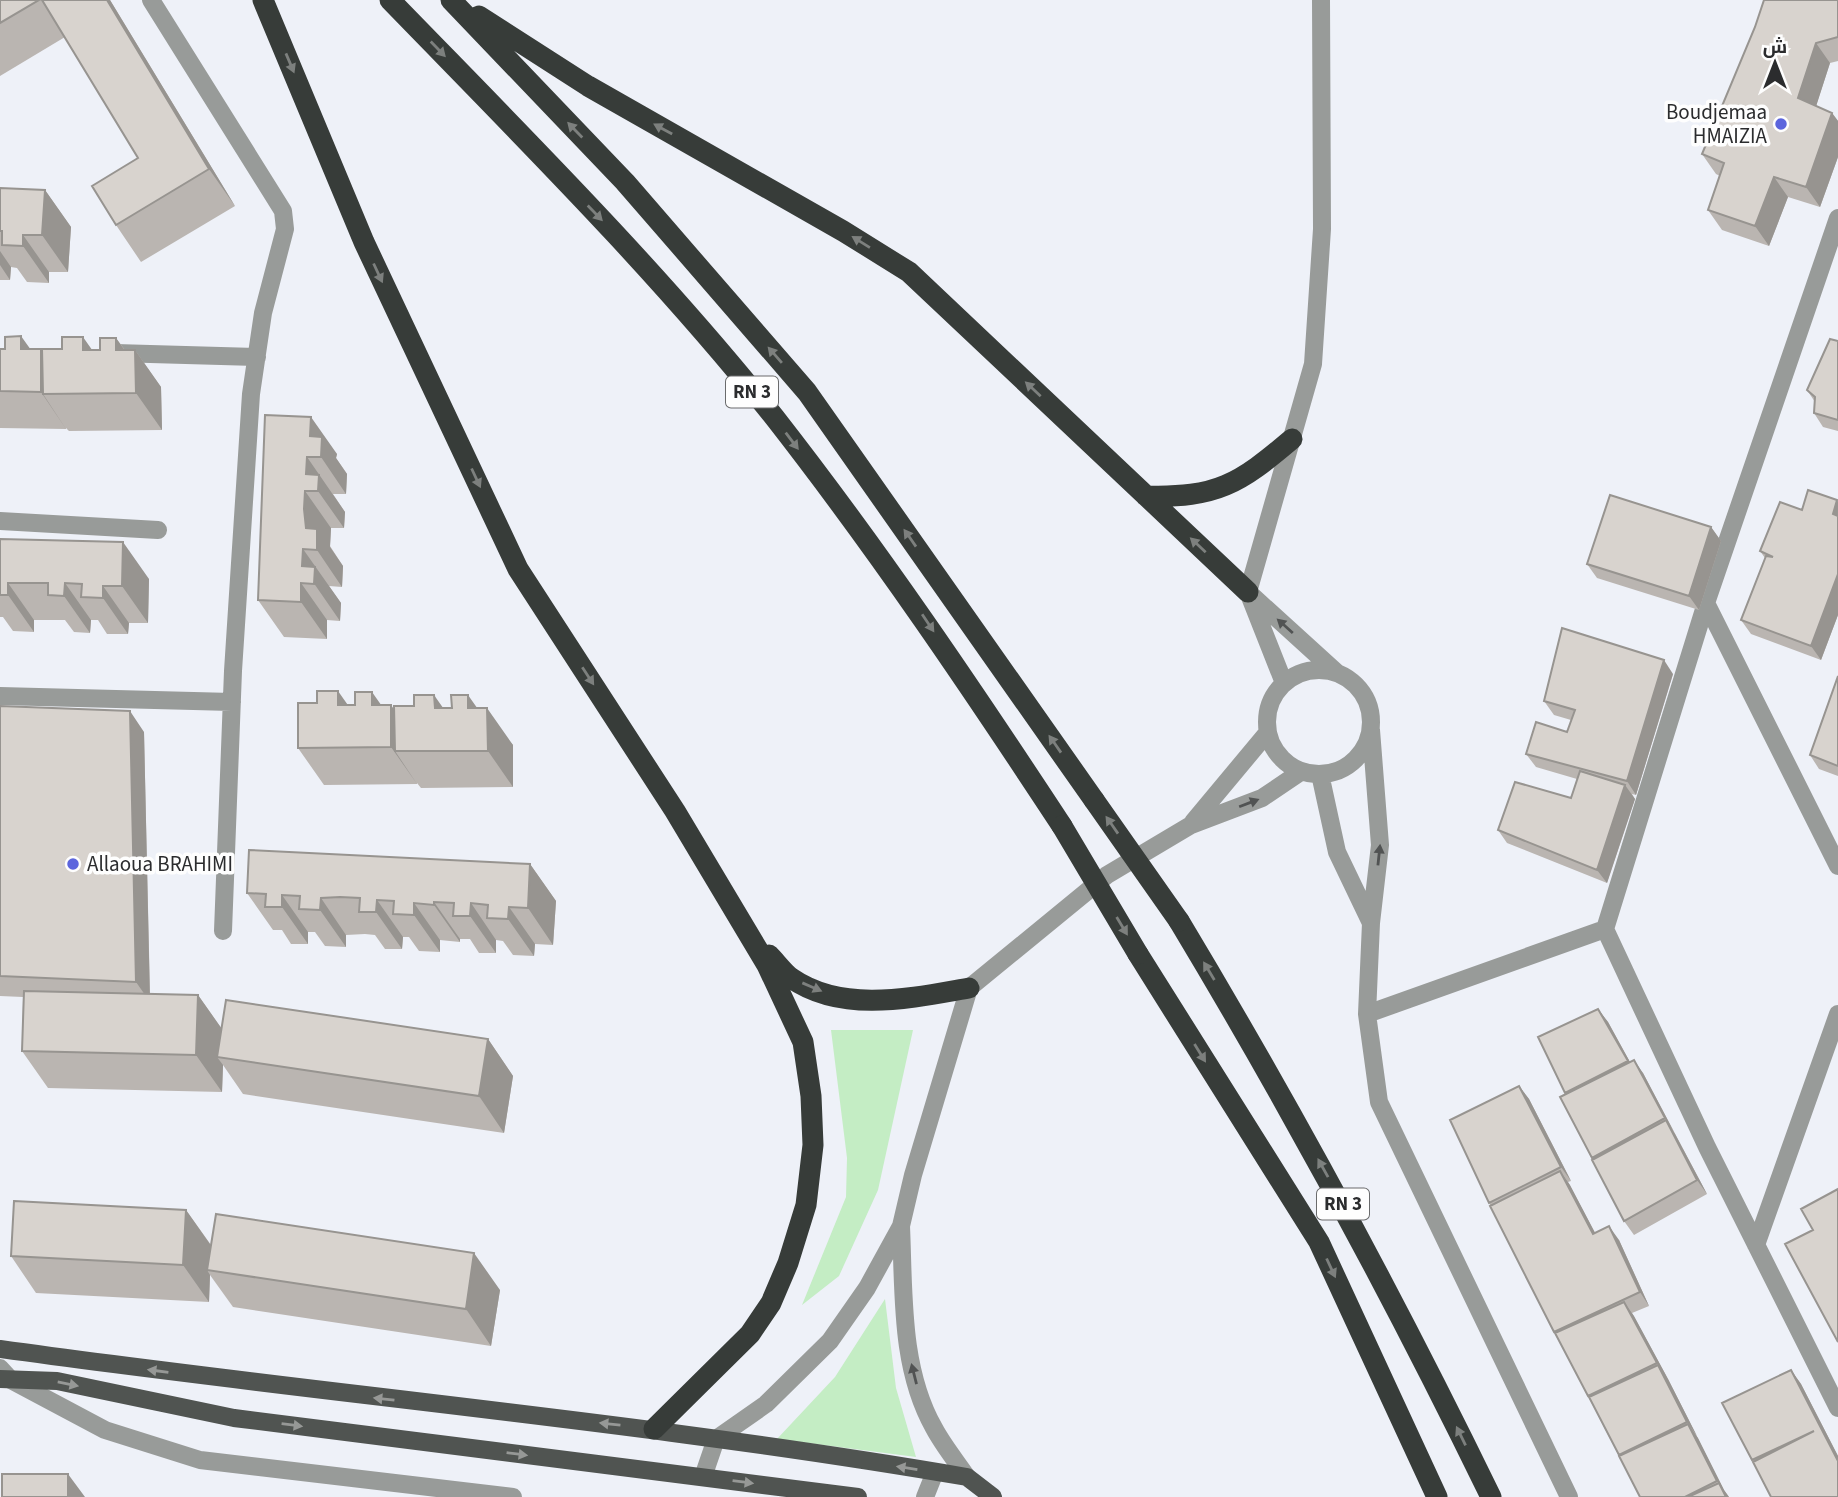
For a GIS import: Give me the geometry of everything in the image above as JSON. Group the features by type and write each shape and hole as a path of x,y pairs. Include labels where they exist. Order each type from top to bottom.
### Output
{"highway":[{"path":"264,0 364,242 518,569 675,811 732,905 767,965 803,1042 811,1096 813,1145 806,1205 771,1303 750,1334 654,1429"},
{"name":"RN 3","path":"390,0 622,242 774,417 925,618 1062,826 1138,954 1318,1242 1437,1497"},
{"path":"452,0 588,86 843,230 909,272 1248,592"},
{"name":"RN 3","path":"452,0 625,182 807,392 1178,921 1265,1063 1342,1203 1491,1497"},
{"path":"1146,496 1182,497 1206,494 1244,476 1292,439"},
{"path":"732,905 769,955 791,978 818,991 862,1001 906,999 969,988"}],"main road":[{"path":"0,1349 233,1381 716,1438 967,1477 993,1497"},
{"path":"4,1376 57,1381 234,1418 858,1497"}],"street":[{"path":"151,0 283,211 285,229 264,313 251,394 232,702 223,931"},
{"path":"1284,683 1248,592 1313,363 1320,256 1321,0"},
{"path":"1838,218 1706,603 1605,929 1756,1245 1838,1408"},
{"path":"95,352 257,358"},
{"path":"0,521 158,530"},
{"path":"1248,592 1336,672 1352,681 1364,695 1371,712 1380,845 1371,923 1367,1014 1379,1102 1568,1495"},
{"path":"1706,603 1838,866"},
{"path":"1336,672 1318,669 1300,673 1284,683 1273,696 1267,714 1268,732 1280,756 1311,773 1337,852 1371,923"},
{"path":"0,696 232,702"},
{"path":"967,1477 933,1427 920,1396 904,1309 901,1226 913,1175 969,988 1107,875 1191,825 1262,798 1311,773 1338,770 1353,761 1365,747 1371,730"},
{"path":"1191,825 1268,732"},
{"path":"1367,1014 1605,929"},
{"path":"1756,1245 1838,1014"},
{"path":"703,1477 716,1438 766,1404 830,1341 867,1288 901,1226"},
{"path":"4,1376 105,1430 200,1460 513,1497"},
{"path":"925,1497 935,1472"}],"green space":[{"path":"831,1030 913,1030 878,1190 839,1276 802,1305 846,1197 847,1158"},
{"path":"885,1299 896,1388 916,1457 777,1439 835,1377"}],"building":[{"path":"0,0 39,0 0,23"},
{"path":"42,0 107,0 209,169 116,225 92,186 138,158"},
{"name":"Boudjemaa HMAIZIA","path":"1764,0 1838,0 1838,37 1816,43 1798,98 1832,113 1806,187 1774,177 1755,226 1708,210 1724,163 1702,154"},
{"path":"0,188 45,190 42,235 23,235 23,246 2,245"},
{"path":"21,336 21,349 41,349 41,392 0,391 0,349 5,349 5,337"},
{"path":"62,337 83,337 83,350 100,350 100,338 116,338 116,350 135,350 136,393 43,394 42,349 62,349"},
{"path":"1830,339 1838,341 1838,420 1814,413 1815,397 1807,390"},
{"path":"265,415 311,417 310,436 322,437 321,457 307,457 306,474 319,475 318,491 305,491 304,509 306,528 317,529 317,550 303,549 302,566 315,567 314,584 301,583 301,602 258,600"},
{"path":"1808,490 1837,500 1833,514 1838,516 1838,574 1811,646 1741,620 1766,556 1773,557 1760,551 1780,502 1802,510"},
{"path":"1610,495 1711,527 1689,596 1587,564"},
{"path":"0,539 123,542 122,586 103,586 103,598 81,597 82,584 65,583 64,596 48,595 48,583 8,583 8,595 0,595"},
{"path":"1562,628 1664,660 1627,781 1526,754 1536,722 1567,732 1575,710 1544,701"},
{"path":"1838,676 1838,766 1810,755"},
{"path":"317,691 338,691 338,705 355,705 355,692 372,692 372,705 391,705 391,747 298,748 298,703 317,703"},
{"path":"414,695 434,695 435,708 452,708 451,695 468,695 468,708 487,708 488,751 395,751 394,706 414,706"},
{"name":"Allaoua BRAHIMI","path":"0,706 130,711 136,982 0,976"},
{"path":"1580,771 1625,785 1597,870 1498,830 1515,782 1571,798"},
{"path":"249,850 530,864 528,908 509,907 508,919 487,918 488,905 471,903 470,916 453,916 454,903 434,902 434,905 414,903 414,915 393,914 394,901 377,900 376,912 359,912 360,898 340,897 321,898 320,910 299,909 300,896 282,895 282,907 265,907 266,894 247,893"},
{"path":"24,991 198,995 196,1055 22,1051"},
{"path":"226,1000 488,1039 479,1096 217,1057"},
{"path":"1598,1009 1628,1061 1565,1093 1538,1037"},
{"path":"1634,1060 1665,1118 1592,1158 1560,1097"},
{"path":"1519,1086 1561,1167 1489,1203 1450,1120"},
{"path":"1666,1120 1697,1180 1624,1221 1592,1160"},
{"path":"1560,1171 1593,1234 1609,1226 1640,1292 1554,1332 1490,1206"},
{"path":"1838,1189 1838,1342 1785,1244 1813,1230 1801,1209"},
{"path":"14,1201 186,1210 183,1265 11,1256"},
{"path":"216,1214 474,1253 466,1309 207,1270"},
{"path":"1624,1302 1657,1363 1588,1396 1555,1333"},
{"path":"1658,1365 1687,1422 1619,1455 1589,1397"},
{"path":"1791,1370 1838,1461 1838,1497 1771,1497 1753,1462 1814,1431 1752,1460 1722,1403"},
{"path":"1688,1424 1717,1481 1685,1497 1640,1497 1619,1456"},
{"path":"2,1474 68,1474 68,1497 2,1497"},
{"path":"1719,1483 1726,1497 1688,1497"}],"place":[{"name":"Boudjemaa HMAIZIA","path":"1781,124"},
{"name":"Allaoua BRAHIMI","path":"73,864"}]}
